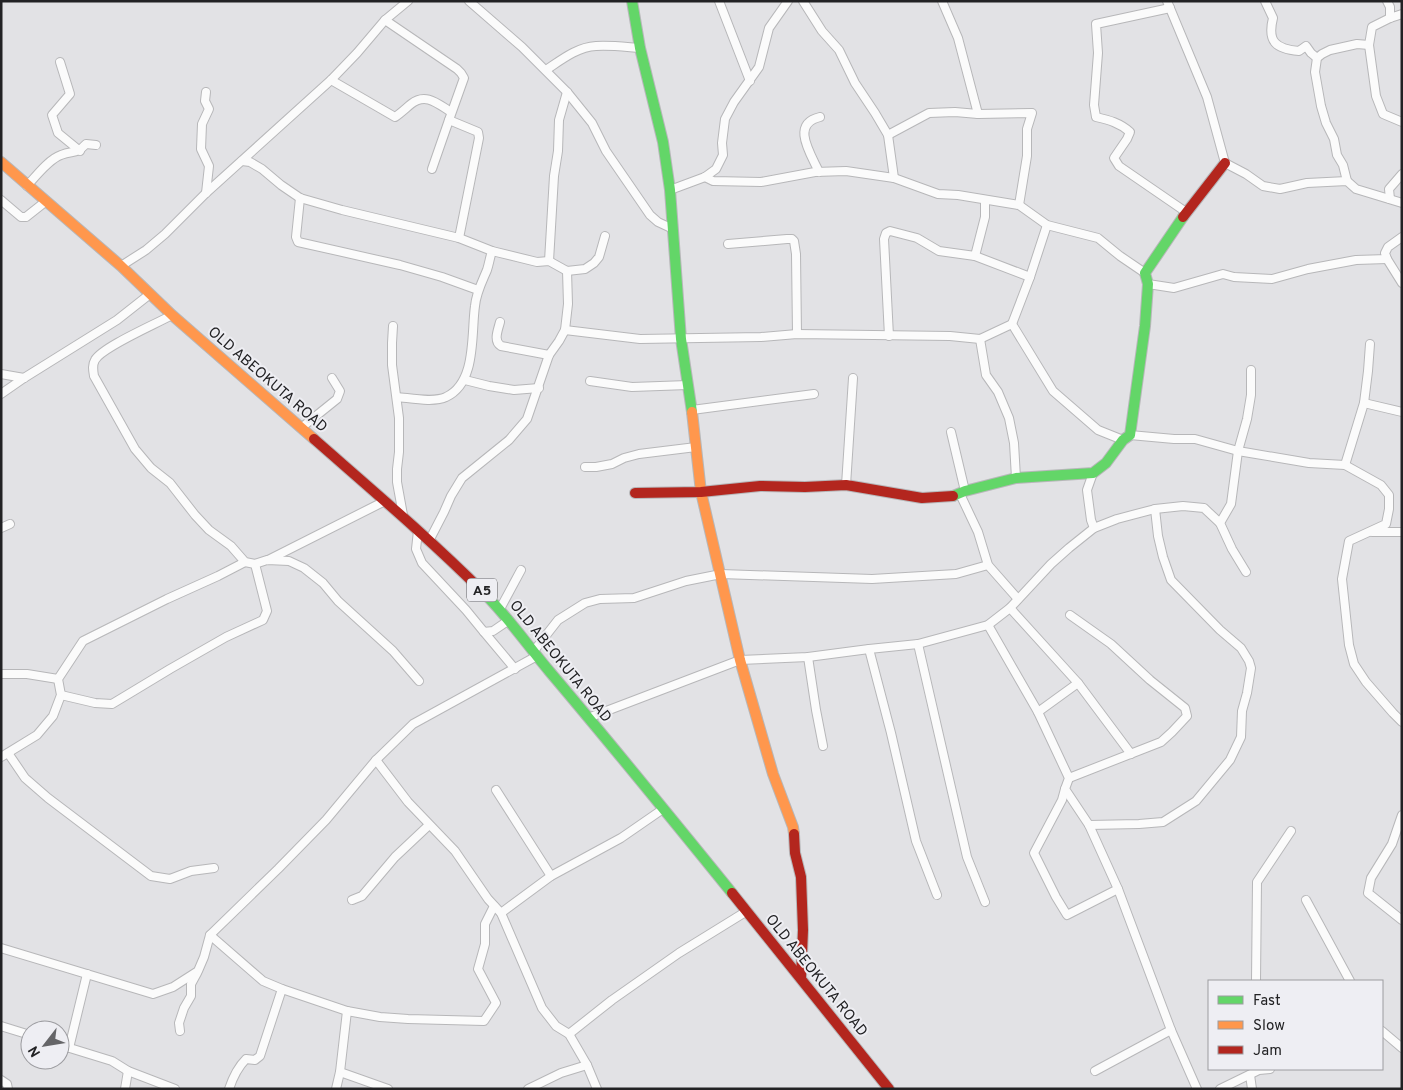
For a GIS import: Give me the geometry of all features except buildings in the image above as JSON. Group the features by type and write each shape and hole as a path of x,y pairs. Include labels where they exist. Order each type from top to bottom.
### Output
{"main road":[{"path":"632,1 640,48 663,142 670,190 681,339 692,410 701,492 740,660 773,774 793,827 795,853 801,877 803,930 801,978"},
{"name":"OLD ABEOKUTA ROAD","path":"1,162 403,517 500,609 747,911 888,1089"},
{"path":"635,493 701,492 760,486 805,487 846,485 922,498 953,496 1016,478 1093,473 1106,463 1126,437 1145,326 1148,284 1144,273 1186,212 1225,163"}],"street":[{"path":"120,266 146,250 165,234 206,193 331,80 385,20 408,1"},
{"path":"470,1 546,70 567,92 592,123 606,151 650,215 658,222 673,229"},
{"path":"719,1 750,81"},
{"path":"670,190 705,177 716,169 723,156 722,143 725,119 734,102 758,67 769,28 788,1"},
{"path":"803,1 822,31 839,50 855,83 888,135 894,178"},
{"path":"942,1 958,38 978,114"},
{"path":"1264,1 1273,18 1270,30 1273,40 1286,50 1299,51 1306,46 1317,58"},
{"path":"1388,1 1390,18"},
{"path":"1186,212 1119,166 1114,158 1130,132 1111,120 1096,117 1094,105 1098,53 1096,24 1168,4 1207,97 1225,163 1263,186 1280,189 1307,183 1347,180"},
{"path":"1402,14 1372,27 1368,45 1376,96 1383,114 1402,122"},
{"path":"385,20 462,72 464,78 432,168"},
{"path":"1368,45 1357,44 1330,50 1317,58 1315,72 1321,106 1347,180 1356,189 1402,203"},
{"path":"546,70 582,49 596,46 640,48"},
{"path":"60,62 70,94 52,115 58,133 80,150"},
{"path":"331,80 396,117 413,102 431,99 450,116 478,132 479,138 460,238"},
{"path":"206,92 205,101 209,109 202,124 202,149 209,166 206,193"},
{"path":"549,261 559,120 567,92"},
{"path":"888,135 929,113 1032,113 1027,129 1027,156 1018,206"},
{"path":"819,172 805,138 804,128 811,119 820,117"},
{"path":"27,186 43,168 59,155 80,150 86,144 96,145"},
{"path":"242,161 250,162 262,169 300,198 460,238 492,251 537,262 549,261 567,271 585,269 594,263 600,257 605,236"},
{"path":"705,177 713,181 762,182 819,172 846,171 894,178 938,194 958,195 1018,206 1047,225 1098,238 1144,273"},
{"path":"1390,198 1389,189 1402,174"},
{"path":"300,198 296,238 298,242 400,265 478,290"},
{"path":"1,200 21,217 26,217 45,202"},
{"path":"975,256 985,217 985,200"},
{"path":"565,330 640,339 761,337 797,334 980,338 1012,324 1030,278 1047,225"},
{"path":"888,336 884,240 886,233 890,231 917,238 939,251 975,256 1030,278"},
{"path":"1402,237 1388,247 1385,253 1402,283"},
{"path":"728,244 792,239 796,254 797,334"},
{"path":"396,398 432,400 446,398 464,380 472,349 474,306 492,251"},
{"path":"1148,284 1174,288 1223,274 1234,277 1272,279 1308,268 1356,260 1387,259"},
{"path":"429,541 462,478 509,440 528,419 549,355 565,330 568,304 567,271"},
{"path":"1,394 117,320 150,294"},
{"path":"172,315 105,350 95,359 92,366 94,376 135,449 151,468 170,484 209,530 231,546 245,562 255,564 267,560 385,501"},
{"path":"500,322 497,344 549,355"},
{"path":"1012,324 1053,391 1098,430 1126,437 1196,439 1238,451 1309,463 1345,466 1381,485 1389,495 1386,524 1349,541 1342,579 1348,645 1354,664 1366,682 1402,722"},
{"path":"394,326 392,365 399,418 397,482 403,517"},
{"path":"980,338 986,375 998,392 1009,418 1014,443 1016,478"},
{"path":"1345,466 1364,403 1370,344"},
{"path":"1220,523 1231,504 1238,451 1252,395 1251,370"},
{"path":"1,374 24,378"},
{"path":"301,428 337,399 340,391 332,378"},
{"path":"846,485 853,378"},
{"path":"464,380 514,390 539,388"},
{"path":"590,381 632,387 688,385"},
{"path":"692,410 814,394"},
{"path":"1364,403 1402,412"},
{"path":"951,432 962,492 978,532 988,565 1018,599"},
{"path":"585,467 612,464 639,454 696,446"},
{"path":"1093,473 1087,490 1091,520 1094,528"},
{"path":"588,718 740,660 808,657 918,644 988,625 1010,608 1051,564 1094,528 1155,508 1183,506 1204,508 1220,523 1232,549 1246,572"},
{"path":"1089,824 1163,822 1196,802 1230,760 1241,736 1242,711 1251,668 1249,660 1241,648 1220,630 1171,580 1158,536 1155,508"},
{"path":"1,528 10,524"},
{"path":"418,531 416,549 422,563 466,610 515,669"},
{"path":"1367,532 1402,532"},
{"path":"267,560 288,561 304,568 323,583 338,601 393,651 419,681"},
{"path":"214,868 190,871 170,879 151,876 48,798 25,778 5,755 38,735 53,716 61,695 58,679 83,641 245,562"},
{"path":"61,695 95,703 112,704 226,637 263,620 267,611 255,564"},
{"path":"180,1031 179,1023 184,1008 191,996 191,984 204,958 210,935 326,820 376,760 413,724 515,669 535,654 558,620 585,603 600,599 634,598 686,581 721,574 872,579 956,574 988,565"},
{"path":"500,609 521,570"},
{"path":"1010,608 1078,684 1131,754"},
{"path":"1069,778 1161,742 1186,716 1185,708 1150,680 1111,644 1070,615"},
{"path":"484,632 493,631 509,620"},
{"path":"988,625 1038,712 1069,778 1062,800 1034,853 1067,915 1118,889"},
{"path":"918,644 967,857 985,902"},
{"path":"869,649 916,841 937,895"},
{"path":"808,657 823,746"},
{"path":"1,674 27,674 58,679"},
{"path":"1038,712 1078,684"},
{"path":"376,760 408,802 455,851 501,913 542,1008 556,1026 569,1034 597,1089"},
{"path":"1065,789 1089,824 1118,889 1171,1030 1196,1089"},
{"path":"496,790 551,876"},
{"path":"501,913 551,876 621,838 663,809"},
{"path":"1402,815 1392,844 1371,878 1368,893 1402,920"},
{"path":"352,900 362,896 395,857 429,825"},
{"path":"1256,980 1257,882 1291,831"},
{"path":"1306,900 1349,980"},
{"path":"210,935 263,981 347,1011 389,1018 484,1022 496,1003 478,970 485,944 485,924 494,906"},
{"path":"569,1034 612,1000 679,953 747,911"},
{"path":"1,948 153,994 173,987 198,971"},
{"path":"70,1044 87,974"},
{"path":"230,1089 238,1068 246,1058 255,1060 260,1056 282,989"},
{"path":"336,1089 340,1072 347,1011"},
{"path":"1,1026 20,1032"},
{"path":"1095,1071 1171,1030"},
{"path":"1383,1032 1402,1048"},
{"path":"70,1048 112,1060 128,1071 175,1089"},
{"path":"528,1089 561,1073 586,1065"},
{"path":"1220,1089 1258,1070"},
{"path":"125,1089 128,1071"},
{"path":"340,1072 388,1089"},
{"path":"1250,1075 1252,1089"},
{"path":"1,1080 7,1084 8,1089"}],"traffic: fast":[{"path":"632,1 640,48 663,142 670,190 681,339 692,412"},
{"path":"953,496 965,491 1016,478 1093,473 1106,463 1123,440 1130,435 1145,326 1148,284 1145,273 1183,217"},
{"path":"484,593 510,622 732,893"}],"traffic: slow":[{"path":"1,162 121,266 172,315 314,439"},
{"path":"692,412 701,492 740,660 773,774 794,834"}],"traffic: jam":[{"path":"1183,217 1225,163"},
{"path":"314,439 422,534 484,593"},
{"path":"635,493 701,492 760,486 805,487 846,485 922,498 953,496"},
{"path":"794,834 795,853 801,877 803,930 801,978"},
{"path":"732,893 889,1089"}]}
